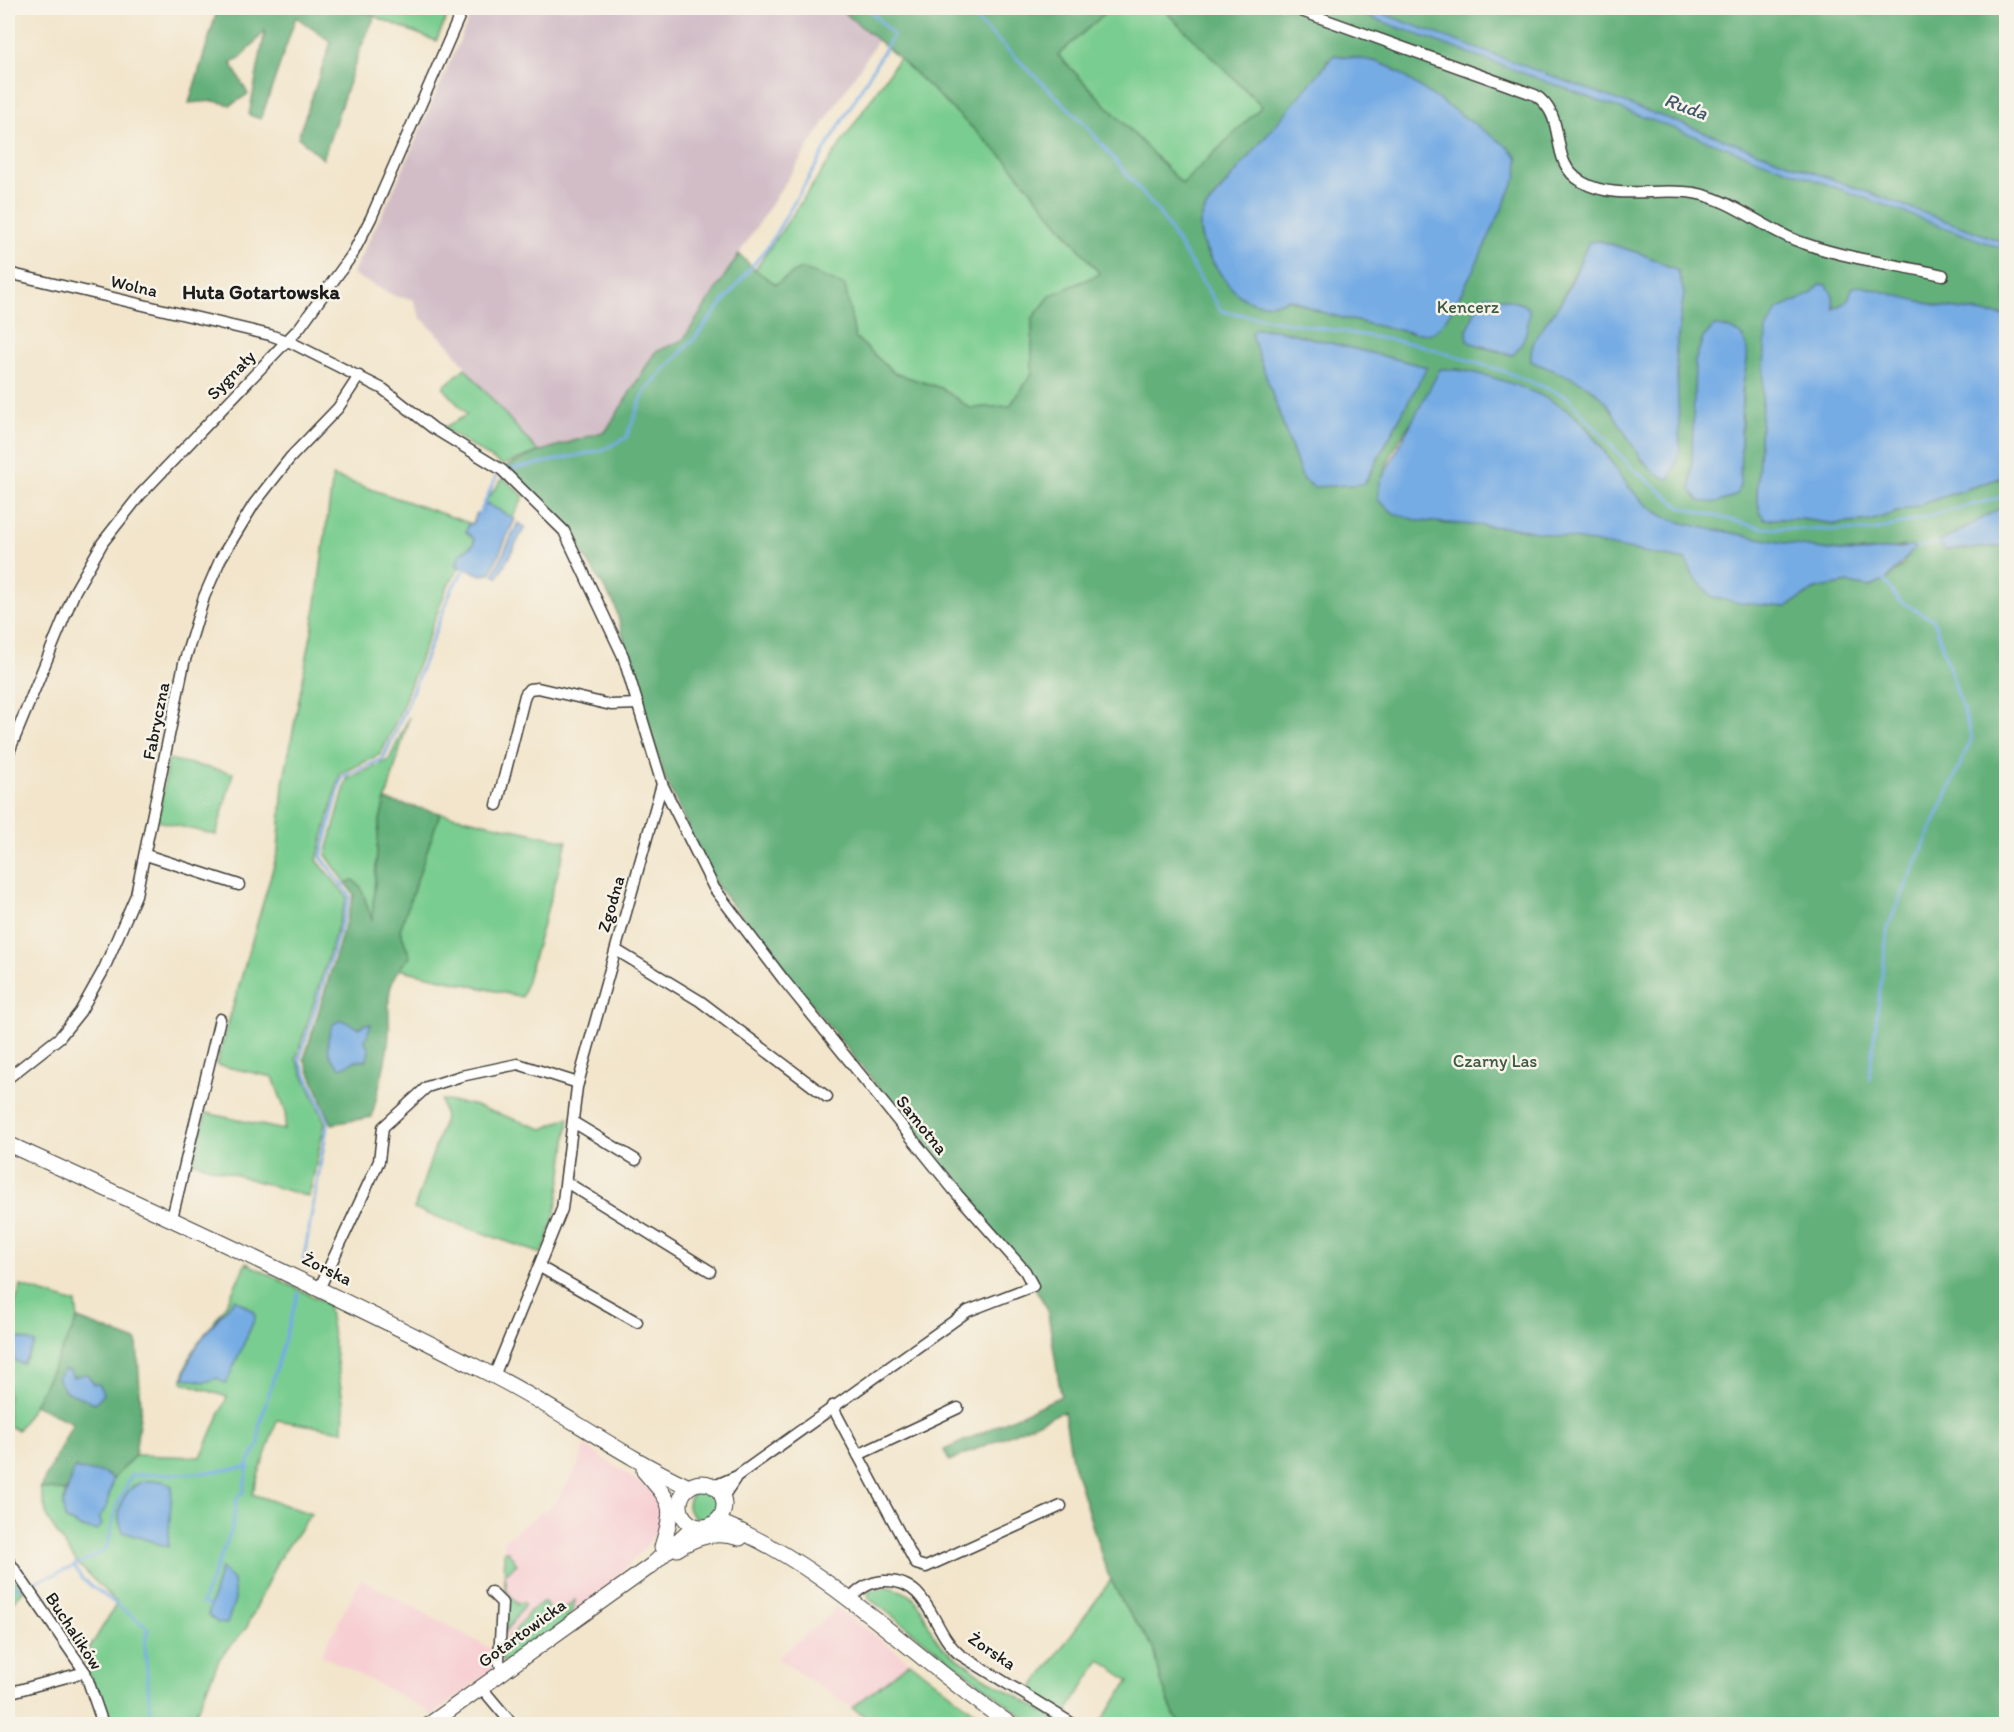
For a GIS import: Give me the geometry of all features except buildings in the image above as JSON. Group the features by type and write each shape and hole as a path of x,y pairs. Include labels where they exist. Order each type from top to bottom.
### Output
{"main road":[{"name":"Żorska","path":"8,1144 320,1287 494,1376 619,1450 685,1493"},
{"name":"Żorska","path":"619,1450 644,1471 685,1493"},
{"path":"644,1471 665,1495 670,1506 670,1520 662,1552"},
{"path":"720,1503 706,1527 689,1521 685,1493 699,1483 768,1545 811,1572"},
{"path":"720,1503 780,1545 811,1572 1010,1725"},
{"name":"Gotartowicka","path":"430,1725 637,1574 662,1552 689,1521"},
{"path":"662,1552 710,1535 732,1536 768,1545"}],"street":[{"name":"Sygnały","path":"8,754 75,591 99,548 140,495 308,317 357,246 463,8"},
{"path":"1293,8 1534,95 1547,103 1554,116 1562,160 1569,172 1583,182 1612,191 1695,193 1734,207 1804,244 1943,275"},
{"name":"Wolna","path":"8,273 287,341"},
{"path":"287,341 383,389 433,428 502,471 564,531 623,656 662,784"},
{"name":"Fabryczna","path":"8,1078 60,1037 80,1012 103,971 136,895 184,663 204,597 217,564 254,504 290,458 338,408 359,376"},
{"path":"497,806 525,694 529,689 538,688 611,705 638,704"},
{"name":"Zgodna","path":"494,1376 562,1209 578,1083 662,784"},
{"name":"Samotna","path":"662,784 714,888 783,979 957,1194 1025,1271 1032,1286 968,1311 737,1476 720,1503"},
{"path":"146,855 240,885"},
{"path":"616,950 700,1001 827,1097"},
{"path":"172,1218 220,1019"},
{"path":"320,1287 380,1161 383,1127 428,1087 461,1076 518,1064 578,1083"},
{"path":"573,1122 636,1161"},
{"path":"566,1182 710,1271"},
{"path":"540,1267 637,1322"},
{"path":"832,1406 916,1564 926,1567 1061,1506"},
{"path":"858,1455 958,1408"},
{"name":"Buchalików","path":"8,1560 85,1672 103,1725"},
{"name":"Żorska","path":"849,1601 857,1591 874,1582 888,1581 909,1586 926,1601 946,1641 958,1654 1073,1725"},
{"path":"491,1592 502,1603 499,1660 502,1672"},
{"path":"8,1693 85,1672"},
{"path":"481,1687 512,1725"}],"shaded area":[{"path":"474,8 839,8 878,40 683,340 655,352 606,431 538,452 493,403 450,346 421,318 413,299 397,297 352,274 390,198"},
{"path":"585,1446 651,1490 660,1500 664,1516 662,1526 641,1552 605,1588 506,1662 504,1540 556,1502 578,1466"},
{"path":"361,1579 493,1650 492,1670 432,1716 424,1708 321,1655"},
{"path":"834,1606 910,1662 852,1708 777,1658 831,1614"}],"green space":[{"path":"218,8 354,8 375,16 359,52 323,159 298,137 331,42 296,17 261,119 249,115 265,31 240,59 231,63 248,94 231,105 214,101 189,103"},
{"path":"354,8 451,8 436,41"},
{"name":"Czarny Las","path":"839,8 1111,8 1058,55 1182,184 1262,106 1162,8 2006,8 2006,316 1942,307 1853,287 1847,302 1834,309 1833,296 1764,374 1757,496 1760,512 1765,519 1800,519 1836,524 1870,521 2006,476 2006,505 1963,530 1945,550 2006,546 2006,1724 1182,1724 1174,1715 1161,1681 1154,1648 1125,1607 1106,1570 1072,1460 1064,1411 949,1461 944,1450 1061,1396 1047,1308 1025,1271 713,881 665,778 640,703 615,605 565,525 505,467 538,452 606,431 655,352 683,340 739,254 755,270 776,284 801,268 845,286 855,337 894,373 941,388 970,408 1010,406 1032,374 1032,319 1051,295 1100,274 1007,161 899,58","holes":["1352,57 1390,67 1507,147 1518,158 1516,176 1466,282 1411,333 1318,311 1290,299 1244,298 1215,266 1204,247 1200,226 1206,208 1322,71 1328,59","1600,241 1642,254 1678,271 1684,293 1676,350 1677,417 1644,463 1604,399 1590,388 1549,318 1560,304 1589,242","1490,295 1522,304 1513,355 1481,347 1467,331 1481,298","1255,329 1278,330 1426,367 1365,484 1333,485 1303,480 1252,335","1745,343 1747,359 1743,386 1741,451 1699,501 1691,489 1694,404","1456,369 1488,376 1522,388 1555,403 1581,422 1635,494 1667,518 1696,526 1820,549 1862,551 1904,546 1904,564 1885,581 1870,587 1848,583 1815,589 1786,607 1694,577 1686,560 1558,534 1484,524 1445,524 1378,500 1387,463 1406,429"]},
{"path":"1111,8 1162,8 1262,106 1182,184 1058,55"},
{"path":"899,58 1007,161 1100,274 1051,295 1032,319 1032,374 1010,406 970,408 941,388 894,373 855,337 845,286 776,284 755,270"},
{"path":"465,368 538,452 502,465 443,428 467,415 443,387"},
{"path":"333,476 469,523 466,532 474,539 474,544 460,554 456,565 460,567 447,587 399,715 381,754 340,774 317,860 347,897 296,1059 325,1122 309,1197 193,1162 206,1113 284,1130 286,1113 273,1077 216,1065 278,851 283,784 313,625"},
{"path":"503,478 524,496 512,519 486,507 485,502"},
{"path":"409,717 379,824 372,923 353,880 346,883 326,855 347,779 389,760"},
{"path":"168,759 233,773 216,835 158,821"},
{"path":"385,800 440,813 400,930 410,957 400,968 390,989 388,1044 372,1117 332,1124 304,1059 354,895 346,883 353,880 361,887 372,920 379,824"},
{"path":"440,813 567,841 522,997 398,969 410,957 400,930 420,865"},
{"path":"441,1100 473,1105 543,1129 569,1117 557,1204 542,1254 414,1209 445,1118"},
{"path":"246,1263 328,1304 344,1408 343,1431 277,1420 252,1494 311,1514 278,1560 247,1627 220,1658 191,1724 109,1724 83,1659 117,1603 76,1562 48,1520 40,1488 66,1491 63,1505 99,1517 106,1508 113,1479 135,1455 201,1457 227,1397 182,1382 193,1351 226,1304"},
{"path":"21,1286 76,1303 78,1319 34,1405 18,1430 8,1426 8,1325"},
{"path":"78,1319 137,1341 141,1407 135,1455 113,1479 104,1473 75,1469 66,1491 40,1488 73,1423 34,1405"},
{"path":"703,1490 714,1494 718,1505 714,1516 703,1520 692,1516 688,1505 692,1494"},
{"path":"504,1551 508,1551 517,1564 505,1574 507,1591 517,1604 523,1602 525,1605 503,1635 506,1620"},
{"path":"8,1568 24,1590 8,1607"},
{"path":"1111,1580 1125,1607 1154,1648 1161,1681 1174,1715 1182,1724 1099,1724 1129,1681 1100,1660 1066,1713 1030,1691"},
{"path":"888,1587 902,1591 918,1603 930,1629 943,1647 981,1675 1064,1724 1035,1724 1029,1721 869,1598 868,1591"},
{"path":"575,1600 572,1610 558,1629 537,1644 506,1662 502,1662 502,1648 530,1611 544,1602 555,1617"},
{"path":"910,1662 990,1724 879,1724 852,1708"}],"water":[{"path":"1345,8 1367,8 2006,243 2006,250"},
{"path":"1334,55 1374,61 1390,67 1508,147 1518,158 1517,176 1478,261 1452,309 1432,333 1411,332 1359,322 1319,311 1290,299 1268,304 1251,302 1231,287 1216,267 1204,245 1200,226 1206,208"},
{"path":"1600,241 1642,254 1678,271 1684,293 1676,350 1680,450 1670,479 1660,476 1651,469 1633,446 1611,409 1597,393 1580,382 1531,361 1531,352 1536,338 1564,298 1589,242"},
{"path":"1820,284 1827,285 1833,296 1834,309 1847,302 1853,287 1861,286 1942,307 2006,316 2006,476 1870,521 1836,524 1800,519 1765,519 1760,512 1757,496 1766,330 1777,310 1811,294"},
{"path":"1490,295 1522,304 1529,309 1526,334 1513,355 1468,342 1467,331 1481,297"},
{"path":"1714,326 1736,331 1743,338 1747,348 1742,392 1740,485 1737,494 1719,502 1699,501 1691,489 1695,361 1703,338"},
{"path":"1255,329 1278,330 1427,367 1364,484 1314,487 1303,480 1251,334"},
{"path":"1440,369 1495,378 1535,393 1570,412 1591,434 1635,494 1658,513 1676,521 1824,549 1861,552 1916,547 1885,581 1870,587 1848,583 1815,589 1786,607 1739,603 1712,597 1694,577 1686,560 1515,528 1419,521 1395,514 1378,500 1380,482"},
{"path":"486,503 515,519 490,574 481,575 456,565 460,554 474,544 474,539 466,532 469,523 472,524 477,513 481,513"},
{"path":"2006,505 2006,546 1945,550 1938,543"},
{"path":"518,523 525,527 498,577 493,575"},
{"path":"341,1020 359,1028 365,1024 371,1024 365,1041 369,1050 367,1060 355,1061 341,1068 329,1054 328,1042 333,1024"},
{"path":"235,1299 255,1312 255,1318 226,1384 217,1378 205,1382 184,1378 197,1346"},
{"path":"20,1338 35,1343 23,1364 15,1361 13,1355 14,1346"},
{"path":"64,1370 70,1370 72,1377 87,1374 94,1384 99,1384 103,1394 95,1403 65,1391 57,1378"},
{"path":"74,1469 104,1473 113,1479 106,1508 99,1517 102,1525 96,1530 82,1528 65,1519 63,1505"},
{"path":"145,1481 163,1481 172,1486 168,1547 123,1532 120,1525 122,1502 131,1489"},
{"path":"221,1568 233,1580 235,1599 227,1624 218,1623 208,1615"}],"waterway":[{"path":"509,470 602,450 626,438 645,391 693,340 769,245 893,35 868,8"},
{"path":"964,8 1084,123 1160,214 1221,311 1416,344 1506,372 1566,396 1632,468 1680,507 1762,528 1873,531 2006,496"},
{"path":"479,515 496,477"},
{"path":"1916,547 1938,543"},
{"path":"303,1263 328,1121 299,1060 350,896 321,857 342,777 383,759 406,708 452,588 466,567"},
{"path":"1869,1079 1888,926 1972,738 1934,620 1898,600 1885,581"},
{"path":"209,1605 202,1603 232,1529 237,1498 243,1492 249,1461 259,1445 259,1427 298,1294"},
{"path":"28,1582 46,1578 69,1568 107,1547 117,1505 132,1475 201,1473 249,1467"},
{"path":"74,1565 82,1579 148,1628 145,1644 151,1724"},
{"path":"8,1581 19,1588"}],"district":[{"name":"Huta Gotartowska","path":"261,292"}],"water label":[{"name":"Ruda","path":"1686,106"}],"park label":[{"name":"Kencerz","path":"1468,307"}]}
